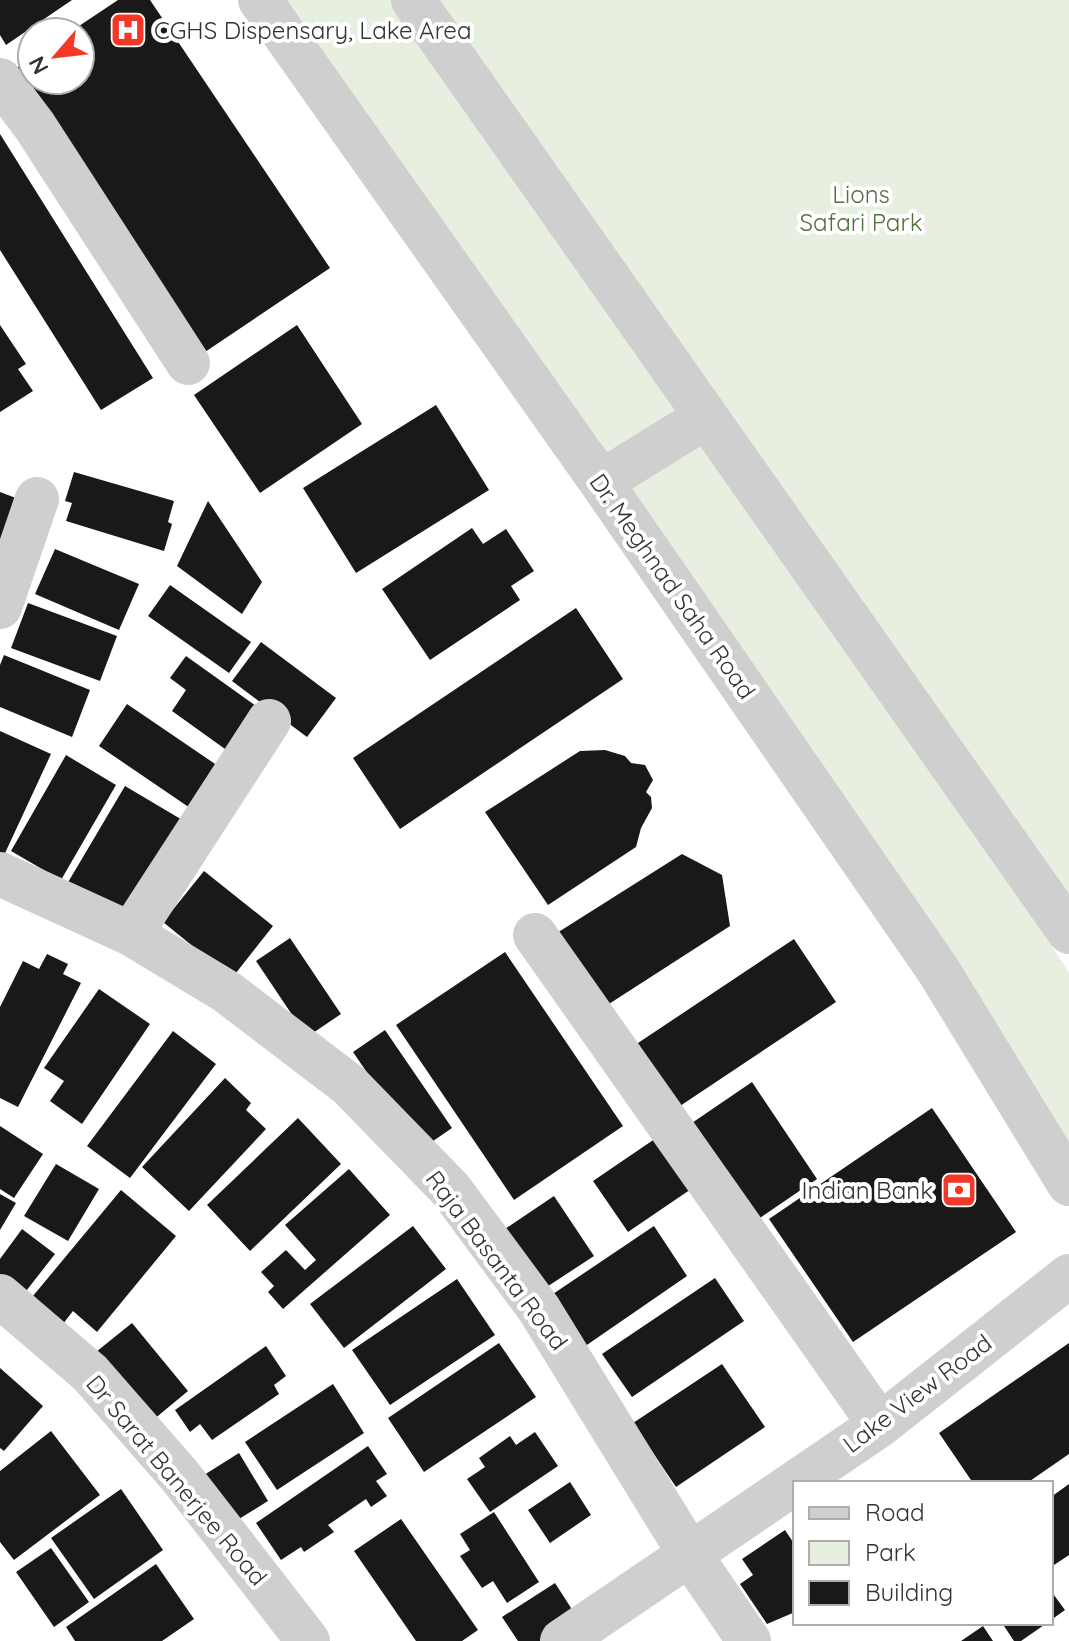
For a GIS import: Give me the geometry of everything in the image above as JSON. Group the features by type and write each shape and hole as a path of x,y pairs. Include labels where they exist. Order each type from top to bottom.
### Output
{"street":[{"name":"Dr. Meghnad Saha Road","path":"260,0 601,482 938,970 1069,1184"},
{"path":"413,0 1069,932"},
{"path":"0,80 34,125 188,363"},
{"path":"601,482 706,417"},
{"path":"0,607 37,499"},
{"path":"131,934 269,721"},
{"name":"Raja Basanta Road","path":"0,874 131,934 227,992 349,1085 451,1190 539,1309 689,1553 749,1641"},
{"path":"535,935 880,1425"},
{"name":"Lake View Road","path":"796,1481 880,1425 1069,1276"},
{"name":"Dr Sarat Banerjee Road","path":"0,1296 90,1373 180,1476 308,1641"},
{"name":"Lake View Road","path":"562,1641 793,1483"}],"green space":[{"path":"267,0 398,0 814,587 1069,972 1069,1158"},
{"name":"Lions Safari Park","path":"419,0 1069,0 1069,927"}],"building":[{"path":"0,0 72,0 49,16 16,16 16,38 6,45 0,35"},
{"path":"118,0 150,0 330,268 205,352 33,96 96,96 94,16"},
{"path":"0,134 153,378 101,410 0,250"},
{"path":"0,325 26,364 18,369 33,391 0,412"},
{"path":"297,325 362,424 260,493 194,395"},
{"path":"436,405 489,490 356,573 303,488"},
{"path":"74,472 174,501 168,522 172,524 164,551 66,521 72,503 65,501"},
{"path":"0,492 21,500 0,554"},
{"path":"208,501 262,582 242,614 177,566"},
{"path":"472,528 483,544 506,529 534,571 511,586 520,600 430,660 382,589"},
{"path":"55,549 139,584 119,630 35,594"},
{"path":"170,585 251,642 229,673 148,616"},
{"path":"28,603 117,636 100,681 11,648"},
{"path":"576,608 623,679 400,829 353,758"},
{"path":"261,642 336,698 307,737 232,681"},
{"path":"4,655 90,690 72,737 0,707 0,665"},
{"path":"186,656 263,711 232,754 172,711 186,690 170,678"},
{"path":"127,704 221,768 193,810 99,746"},
{"path":"0,731 51,754 0,864"},
{"path":"605,750 625,756 631,763 645,765 653,780 646,792 651,797 652,808 641,828 636,847 548,905 485,812 580,751"},
{"path":"66,755 116,785 61,880 11,851"},
{"path":"125,786 184,821 127,919 67,884"},
{"path":"682,854 722,875 730,926 598,1011 549,938"},
{"path":"204,871 273,926 232,978 163,922"},
{"path":"290,938 341,1014 307,1037 256,961"},
{"path":"794,939 836,1002 677,1108 635,1045"},
{"path":"505,952 623,1126 514,1200 396,1025"},
{"path":"47,954 68,964 63,974 81,983 18,1107 0,1098 0,1007 23,961 39,969"},
{"path":"99,989 150,1024 82,1124 50,1101 64,1081 44,1068"},
{"path":"385,1030 452,1128 420,1150 353,1052"},
{"path":"173,1031 216,1064 130,1178 87,1146"},
{"path":"225,1078 251,1103 246,1110 266,1129 189,1211 142,1167"},
{"path":"752,1082 817,1179 751,1224 686,1127"},
{"path":"932,1108 1016,1232 853,1342 769,1219"},
{"path":"298,1118 341,1164 250,1251 207,1205"},
{"path":"0,1126 43,1154 14,1198 0,1189"},
{"path":"662,1134 697,1185 628,1232 593,1181"},
{"path":"56,1164 99,1189 68,1241 24,1216"},
{"path":"349,1169 390,1215 283,1309 268,1292 274,1286 261,1272 286,1250 305,1270 316,1260 285,1225"},
{"path":"121,1190 176,1236 97,1332 73,1311 59,1329 28,1302"},
{"path":"0,1194 16,1203 0,1230"},
{"path":"554,1196 594,1256 536,1294 496,1235"},
{"path":"413,1226 446,1269 344,1348 310,1304"},
{"path":"654,1226 687,1276 581,1349 547,1298"},
{"path":"22,1229 55,1254 23,1295 0,1277 0,1259"},
{"path":"715,1278 744,1321 632,1397 602,1354"},
{"path":"457,1279 495,1335 390,1405 352,1350"},
{"path":"132,1323 188,1391 153,1420 96,1352"},
{"path":"499,1343 536,1397 424,1472 388,1418"},
{"path":"1069,1343 1069,1454 1030,1481 972,1481 939,1433"},
{"path":"266,1346 286,1376 274,1385 279,1394 212,1440 200,1424 190,1432 175,1410"},
{"path":"722,1364 765,1427 676,1487 633,1423"},
{"path":"0,1368 43,1406 4,1451 0,1448"},
{"path":"333,1384 364,1433 277,1490 245,1442"},
{"path":"51,1431 100,1495 14,1560 0,1542 0,1471"},
{"path":"535,1432 558,1466 490,1512 467,1479 485,1467 479,1458 510,1436 516,1445"},
{"path":"368,1446 387,1474 376,1481 387,1496 371,1507 366,1499 328,1525 334,1532 304,1552 301,1547 281,1560 256,1523"},
{"path":"239,1453 268,1501 234,1522 204,1475"},
{"path":"570,1482 591,1515 550,1543 528,1510"},
{"path":"1069,1484 1069,1555 1053,1566 1053,1496"},
{"path":"121,1489 163,1550 94,1599 51,1538"},
{"path":"494,1512 539,1582 507,1603 493,1581 482,1588 460,1556 470,1550 460,1534"},
{"path":"401,1519 478,1630 462,1641 416,1641 354,1551"},
{"path":"785,1530 793,1542 793,1613 767,1624 740,1584 753,1575 742,1559"},
{"path":"51,1548 89,1602 54,1627 16,1572"},
{"path":"156,1564 194,1619 162,1641 75,1641 66,1627"},
{"path":"555,1583 582,1625 558,1641 518,1641 502,1617"},
{"path":"1053,1594 1065,1610 1053,1619"},
{"path":"1003,1625 1044,1625 1021,1641 1014,1641"},
{"path":"983,1626 993,1641 961,1641"}],"place":[{"name":"CGHS Dispensary, Lake Area","path":"128,30"},
{"name":"Indian Bank","path":"959,1190"}]}
